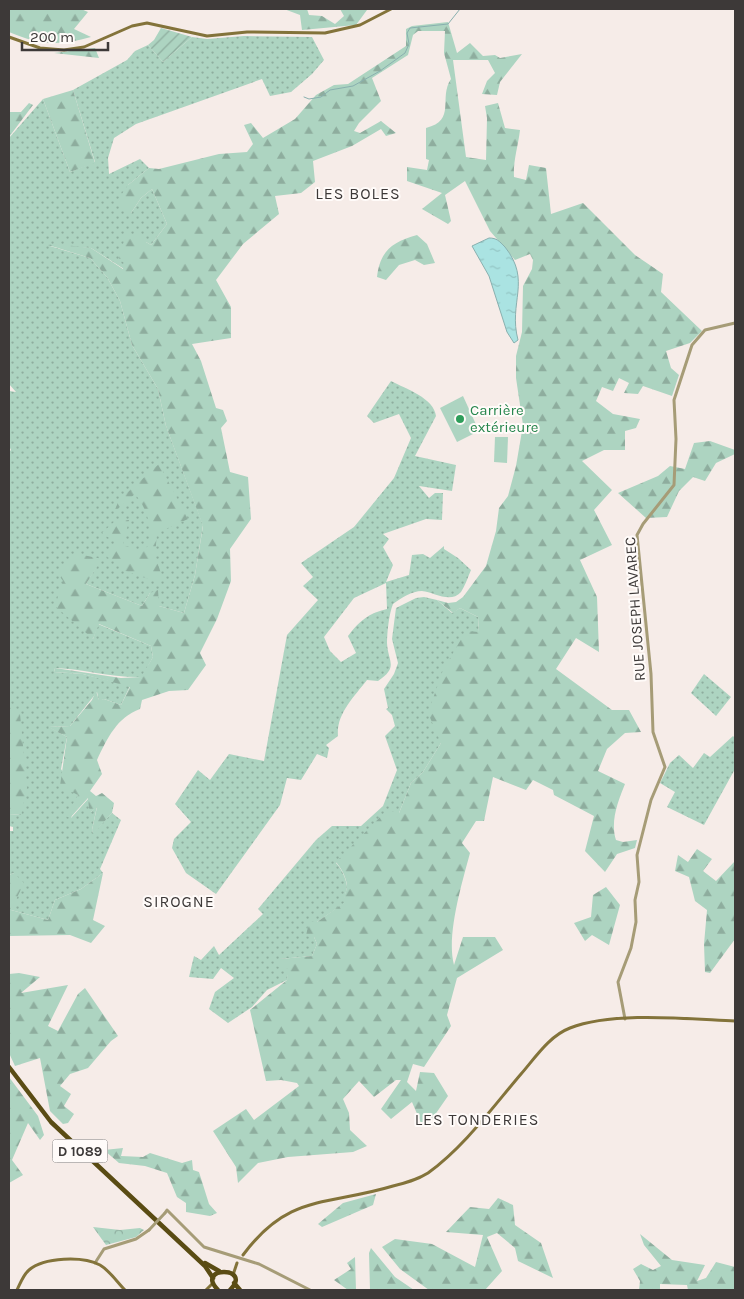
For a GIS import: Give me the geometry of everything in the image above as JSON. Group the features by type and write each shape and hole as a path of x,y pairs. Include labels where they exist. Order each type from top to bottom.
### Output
{"highway":[{"name":"D 1089","path":"9,1067 50,1122 204,1266 217,1290"},
{"name":"D 1089","path":"162,1226 206,1264 220,1271"},
{"path":"213,1280 220,1271 227,1271 233,1276 234,1283 240,1290"},
{"path":"230,1290 234,1283"}],"main road":[{"path":"9,37 40,48 64,50 84,47 132,26 147,23 207,36 247,32 324,33 360,25 391,9"},
{"path":"243,1255 266,1227 294,1210 358,1196 420,1178 464,1141 542,1050 560,1033 585,1023 625,1019 735,1021"},
{"path":"17,1290 26,1274 37,1265 75,1260 95,1263 107,1270 125,1290"},
{"path":"227,1271 237,1263 233,1276"},
{"path":"206,1290 213,1280"}],"street":[{"name":"RUE JOSEPH LAVAREC","path":"625,1019 618,982 634,937 636,922 635,900 640,882 637,855 651,800 665,767 653,732 651,674 637,535 643,524 674,485 676,439 674,400 696,339 710,328 735,323"},
{"path":"95,1263 104,1249 136,1239 149,1230 166,1211 204,1247 260,1264 310,1290"}],"green space":[{"path":"9,9 81,9 88,12 74,29 91,37 59,43 30,40 9,32"},
{"path":"284,9 307,9 309,15 322,16 335,24 344,16 340,9 367,10 356,25 302,30 300,15"},
{"path":"448,22 457,53 470,43 483,56 495,55 500,58 522,54 500,82 497,95 482,94 487,81 495,73 488,60 453,60 466,157 486,160 487,118 485,106 498,103 505,128 520,130 514,177 526,180 529,165 546,168 551,214 583,203 635,255 663,274 661,292 702,331 690,343 666,351 671,368 679,375 672,396 643,386 638,394 624,393 629,383 619,378 613,391 602,387 596,401 613,414 640,419 636,428 625,431 625,450 604,450 582,461 612,490 594,510 612,545 580,560 597,597 599,652 576,638 556,669 612,710 629,710 641,732 625,733 607,749 598,771 625,784 617,804 614,819 616,840 623,842 637,840 635,848 617,854 605,872 585,851 594,816 554,795 553,790 533,780 526,790 493,777 484,821 476,821 462,843 470,853 453,925 452,953 454,965 463,937 495,937 503,950 457,978 447,1015 451,1026 424,1067 413,1064 407,1082 416,1091 420,1072 434,1073 448,1096 432,1119 421,1123 412,1102 391,1119 381,1109 401,1080 396,1080 374,1097 359,1081 343,1099 349,1113 350,1130 367,1146 353,1152 288,1157 258,1163 238,1183 236,1167 213,1131 246,1109 254,1120 299,1086 297,1083 281,1080 266,1081 250,1010 287,980 288,969 276,966 280,959 312,956 317,944 314,937 306,936 309,921 317,922 345,902 346,882 336,862 387,810 399,813 411,783 423,772 441,743 428,713 443,670 466,631 479,632 478,617 460,608 453,613 437,600 448,603 456,602 463,597 486,566 496,531 499,508 508,496 516,466 523,425 516,378 516,356 522,332 523,286 532,269 533,260 530,254 515,260 490,231 465,181 445,195 451,221 448,224 422,209 442,193 407,181 407,167 427,170 429,160 426,159 426,128 441,120 444,114 447,86 451,79 444,53 445,31 418,31 413,35 408,55 372,78 381,101 359,123 354,131 360,133 381,121 396,133 386,136 381,129 352,146 313,161 315,182 301,193 275,196 279,214 243,244 216,280 231,307 231,338 192,344 201,361 216,408 223,410 227,421 221,428 230,472 248,477 251,519 230,549 231,581 217,619 200,653 206,665 188,690 169,691 142,700 140,709 125,717 119,723 101,752 97,760 102,774 90,791 96,796 102,793 114,803 112,813 93,834 92,830 97,807 91,812 88,798 70,818 66,816 78,795 60,786 67,737 48,727 70,726 92,700 96,691 99,700 104,699 121,705 130,687 83,674 54,672 55,668 121,678 141,677 153,657 151,646 99,624 93,639 55,606 63,581 58,574 78,554 102,559 86,584 142,606 150,593 158,590 159,606 184,613 195,575 203,526 166,426 158,389 132,345 120,301 107,277 90,258 48,245 56,244 91,248 123,269 124,263 119,259 126,234 134,238 139,234 146,238 146,242 151,245 167,224 152,189 141,198 131,213 117,201 128,185 149,168 159,169 219,154 247,152 253,144 244,125 251,123 263,138 295,119 316,95 334,85 348,84 406,46 406,29 412,26"},
{"path":"161,28 192,37 163,62 148,45 154,40"},
{"path":"244,36 312,37 324,60 312,74 291,92 270,96 262,79 136,124 114,138 108,158 109,174 140,159 149,168 128,185 131,213 141,198 152,189 167,224 151,245 146,242 124,263 124,269 91,248 50,246 90,258 107,277 120,301 132,345 158,389 166,426 203,525 195,575 184,613 159,606 150,593 142,606 86,584 101,559 63,580 93,639 98,624 151,646 153,657 142,677 55,668 54,672 83,674 130,686 121,705 104,699 99,701 97,692 70,726 49,727 67,737 61,769 78,795 71,818 89,798 91,812 97,806 93,833 112,813 121,820 100,869 103,873 81,889 55,900 48,920 11,910 14,873 9,875 9,831 13,831 13,827 9,826 9,814 21,815 9,703 9,452 11,450 9,446 9,391 16,392 9,384 9,138 43,99 70,172 95,162 73,90 127,60 135,51 148,45 163,62 192,37 207,39"},
{"path":"95,48 99,58 54,53"},
{"path":"73,90 95,163 70,172 43,99"},
{"path":"29,103 33,105 9,137 9,112 21,112"},
{"path":"417,235 427,244 435,263 424,265 415,260 399,265 386,280 377,277 384,254 394,245"},
{"path":"391,381 411,391 430,404 436,416 415,456 456,465 452,491 419,486 429,498 435,493 443,493 442,520 426,519 383,534 389,539 383,547 393,565 386,582 409,575 412,555 423,554 430,558 444,546 444,549 471,570 461,592 457,595 447,597 418,591 407,595 393,604 387,634 391,664 388,672 378,681 367,680 352,699 340,720 338,736 326,745 329,748 327,758 317,754 301,780 287,778 280,805 216,894 186,873 172,848 174,839 191,822 175,804 198,770 210,780 229,754 264,761 287,635 318,600 303,586 313,577 301,563 354,527 394,478 411,438 399,414 374,423 367,416","holes":["386,583 387,609 365,618 348,636 356,653 341,662 330,651 324,637 354,598"]},
{"name":"Carrière extérieure","path":"463,396 479,431 457,442 440,408"},
{"name":"Carrière extérieure","path":"495,437 508,437 507,463 494,462"},
{"path":"710,441 735,450 735,454 716,463 705,481 693,477 679,491 667,517 646,518 618,493 658,476 670,466 685,469 694,443"},
{"path":"159,464 188,519 157,533 155,556 163,579 159,583 120,569 121,563 107,557 115,542 102,533 115,521 129,520 123,545 140,551 150,545 148,518 135,494 114,512 119,500"},
{"path":"424,597 437,600 452,613 460,608 478,617 479,632 441,743 423,772 411,783 399,813 336,863 343,873 346,883 346,902 317,922 314,937 317,944 312,956 280,959 289,969 287,980 267,990 252,1007 228,1023 209,1009 215,992 234,978 221,968 213,979 189,977 194,956 201,960 214,946 219,955 263,914 258,909 316,840 332,826 361,826 383,806 397,770 385,736 395,726 392,715 386,709 388,708 384,689 394,674 398,663 392,639 396,608 416,598"},
{"path":"704,674 731,697 716,716 691,693"},
{"path":"9,703 20,714 27,788 21,815 9,814"},
{"path":"733,736 735,738 735,769 704,825 667,807 675,792 660,783 670,763 679,755 693,768 704,753 710,757"},
{"path":"697,849 712,859 703,871 716,881 735,861 735,939 710,973 705,972 704,944 707,910 695,901 689,877 675,871 678,855 688,862"},
{"path":"14,873 24,883 11,910 48,920 55,900 81,889 103,873 93,920 105,926 91,943 70,935 9,936 9,875"},
{"path":"606,887 620,905 609,945 592,935 585,941 574,923 591,917 593,895"},
{"path":"19,973 40,977 21,993 68,985 48,1026 58,1031 78,994 85,988 118,1036 111,1041 88,1068 70,1074 60,1086 71,1094 64,1106 74,1114 68,1123 63,1124 50,1111 40,1058 15,1066 9,1053 9,974"},
{"path":"9,1077 38,1116 44,1135 40,1140 28,1123 12,1160 23,1175 9,1183"},
{"path":"123,1148 121,1156 143,1157 150,1153 182,1163 192,1160 193,1170 199,1172 209,1204 217,1213 210,1216 186,1212 186,1203 177,1197 167,1173 145,1166 119,1163 104,1150"},
{"path":"376,1194 373,1205 322,1227 318,1224 343,1203"},
{"path":"498,1198 513,1205 515,1225 541,1243 553,1278 518,1261 515,1248 497,1233 487,1237 502,1271 485,1290 429,1290 400,1269 382,1247 395,1239 432,1244 475,1267 483,1235 446,1232 470,1207 489,1209"},
{"path":"93,1227 120,1230 140,1228 144,1230 136,1237 106,1245"},
{"path":"640,1234 672,1260 705,1265 697,1281 706,1278 716,1262 735,1267 735,1290 688,1290 687,1285 660,1284 660,1290 639,1290 640,1281 633,1269 641,1264 653,1270 661,1266 644,1245"},
{"path":"371,1248 395,1277 414,1290 370,1290 369,1253"},
{"path":"355,1257 356,1290 348,1290 334,1280 351,1269 347,1263"}],"water":[{"path":"489,238 498,240 505,247 513,259 517,271 516,326 518,340 514,343 507,332 489,276 472,246"}],"waterway":[{"path":"304,97 309,99 321,97 330,90 353,86 380,71 405,53 409,44 407,33 410,28 448,24 460,9"}],"place":[{"name":"Carrière extérieure","path":"460,419"}],"district":[{"name":"LES BOLES","path":"358,193"},
{"name":"SIROGNE","path":"179,901"},
{"name":"LES TONDERIES","path":"477,1119"}]}
